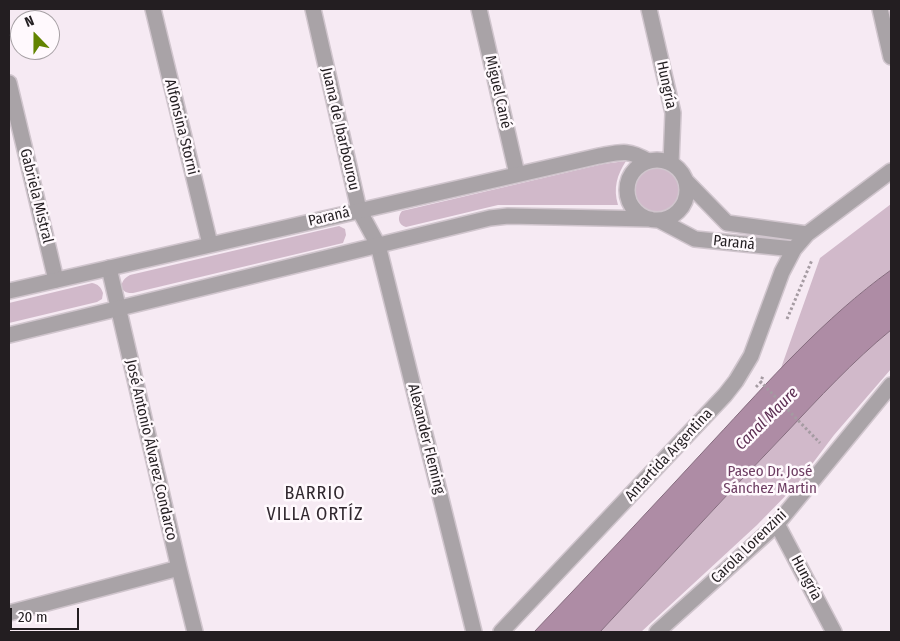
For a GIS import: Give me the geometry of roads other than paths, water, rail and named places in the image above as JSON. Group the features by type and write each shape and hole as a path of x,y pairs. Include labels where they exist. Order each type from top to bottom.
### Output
{"street":[{"name":"Alfonsina Storni","path":"153,9 210,244"},
{"name":"Juana de Ibarbourou","path":"313,9 359,210 378,245"},
{"name":"Miguel Cané","path":"478,9 517,174"},
{"name":"Hungría","path":"648,9 673,113 671,163"},
{"path":"880,9 891,57"},
{"name":"Gabriela Mistral","path":"9,83 56,280"},
{"name":"Paraná","path":"9,291 599,156 631,152 648,161"},
{"path":"664,160 671,163 683,174 686,181 688,190 682,207 676,214 668,218 654,220 641,215 634,210 627,192 628,182 633,173 639,166 648,161 664,160"},
{"path":"794,249 807,234 891,172"},
{"name":"Paraná","path":"686,181 727,224 807,234"},
{"name":"Paraná","path":"9,335 499,217 654,220 695,239 794,249"},
{"name":"Alexander Fleming","path":"378,245 474,632"},
{"name":"Antartida Argentina","path":"501,632 725,395 736,381 751,356 782,272 794,249"},
{"name":"José Antonio Álvarez Condarco","path":"109,268 195,632"},
{"name":"Carola Lorenzini","path":"657,632 777,524 891,385"},
{"name":"Hungría","path":"777,524 834,632"},
{"path":"9,613 179,568"}],"water":[{"name":"Canal Maure","path":"891,270 891,330 823,393 600,632 534,632 798,351 820,329"}],"district":[{"name":"BARRIO VILLA ORTÍZ","path":"315,504"}],"park label":[{"name":"Paseo Dr. José Sánchez Martin","path":"770,480"}]}
